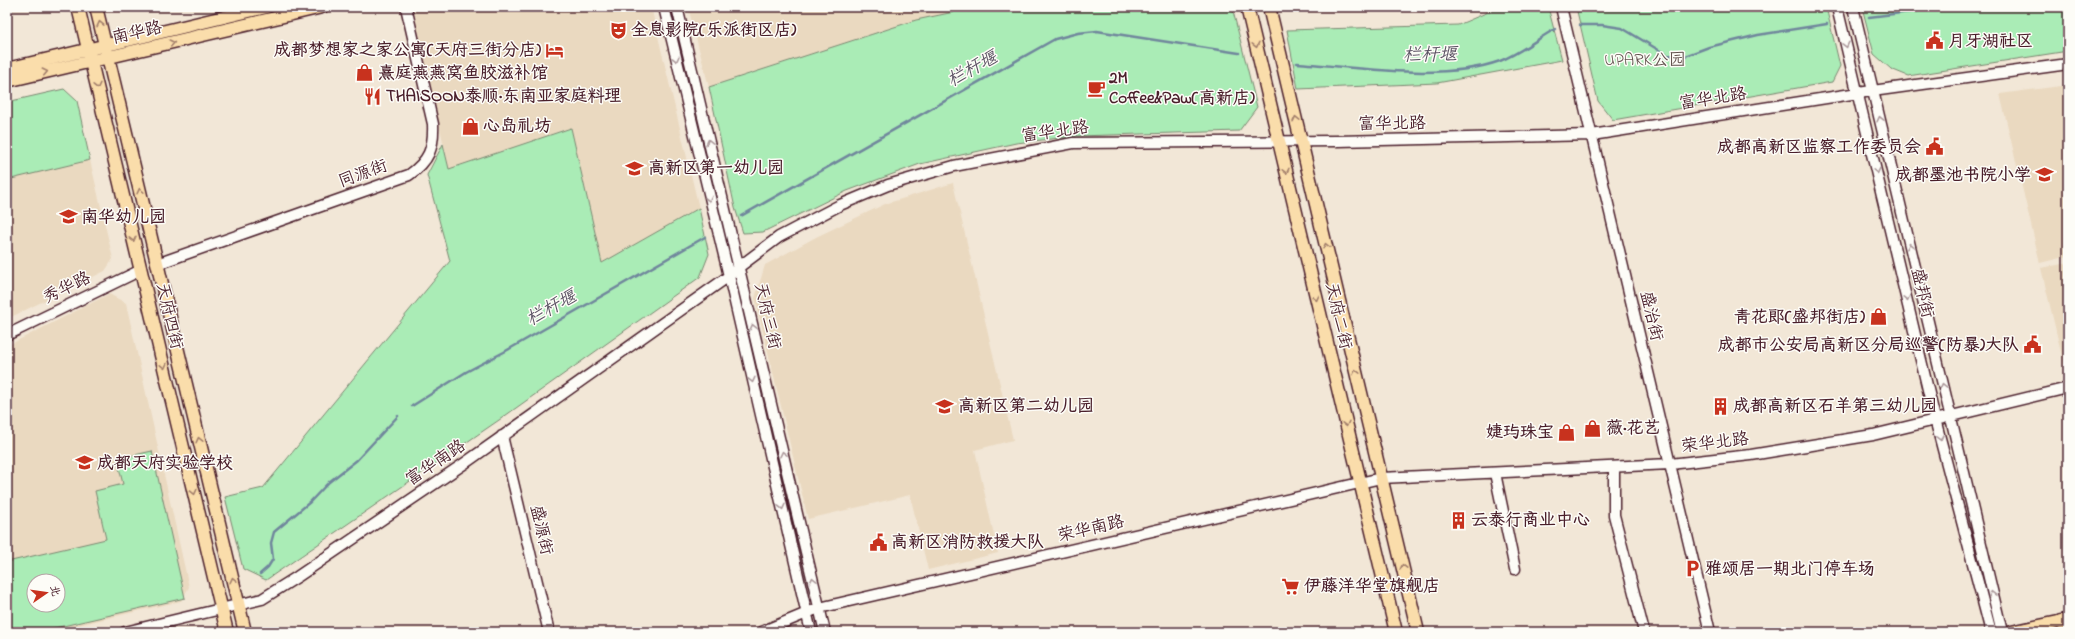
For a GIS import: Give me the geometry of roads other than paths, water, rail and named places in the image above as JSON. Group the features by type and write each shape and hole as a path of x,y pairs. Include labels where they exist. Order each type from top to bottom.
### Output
{"main road":[{"name":"天府四街","path":"78,7 227,632"},
{"name":"天府四街","path":"96,7 245,632"},
{"name":"南华路","path":"7,69 266,7"},
{"name":"南华路","path":"7,81 322,7"},
{"name":"天府二街","path":"1246,7 1396,632"},
{"name":"天府二街","path":"1269,7 1418,632"},
{"path":"2011,632 2066,622"}],"street":[{"name":"同源街","path":"157,264 408,175 422,166 430,153 434,140 433,124 406,7"},
{"name":"天府三街","path":"664,7 729,276 811,632"},
{"name":"天府三街","path":"677,7 825,632"},
{"name":"盛治街","path":"1561,7 1710,632"},
{"name":"盛邦街","path":"1837,7 1935,419 1991,632"},
{"name":"盛邦街","path":"1853,7 2002,632"},
{"name":"富华北路","path":"739,267 778,237 840,205 888,186 954,166 1073,143 1278,140 1338,141 1592,135 1873,90 2068,64"},
{"name":"富华南路","path":"125,632 262,599 297,577 502,436 729,276 739,267"},
{"name":"秀华路","path":"7,335 141,270"},
{"name":"荣华北路","path":"1360,483 1382,478 1670,464 1815,446 1873,435 1950,415 2068,388"},
{"name":"盛源街","path":"502,436 549,632"},
{"path":"1614,467 1614,515 1644,632"},
{"path":"1495,473 1515,569"},
{"name":"荣华南路","path":"761,632 819,608 1360,483"}],"waterway":[{"name":"栏杆堰","path":"1869,17 1950,7"},
{"name":"栏杆堰","path":"1580,25 1602,25 1622,28 1667,55 1685,56 1709,47 1758,35 1827,24"},
{"name":"栏杆堰","path":"1297,63 1372,70 1426,72 1452,71 1500,61 1555,29"},
{"name":"栏杆堰","path":"741,216 1055,39 1078,33 1097,31 1239,53"},
{"name":"栏杆堰","path":"412,406 466,372 504,352 705,237"},
{"name":"栏杆堰","path":"260,574 268,567 273,559 271,543 274,532 310,502 329,482 357,460 398,416"}],"place":[{"name":"全息影院(乐派街区店)","path":"618,30"},
{"name":"月牙湖社区","path":"1935,41"},
{"name":"成都梦想家之家公寓(天府三街分店)","path":"554,50"},
{"name":"熹庭燕燕窝鱼胶滋补馆","path":"365,73"},
{"name":"2M Coffee&Paw(高新店)","path":"1096,88"},
{"name":"THAISOON泰顺·东南亚家庭料理","path":"373,96"},
{"name":"心岛礼坊","path":"470,126"},
{"name":"成都高新区监察工作委员会","path":"1934,147"},
{"name":"高新区第一幼儿园","path":"635,168"},
{"name":"成都墨池书院小学","path":"2044,175"},
{"name":"南华幼儿园","path":"68,217"},
{"name":"青花郎(盛邦街店)","path":"1878,317"},
{"name":"成都市公安局高新区分局巡警(防暴)大队","path":"2032,345"},
{"name":"高新区第二幼儿园","path":"945,406"},
{"name":"成都高新区石羊第三幼儿园","path":"1720,406"},
{"name":"薇·花艺","path":"1593,428"},
{"name":"婕玙珠宝","path":"1567,432"},
{"name":"成都天府实验学校","path":"84,463"},
{"name":"云泰行商业中心","path":"1458,520"},
{"name":"高新区消防救援大队","path":"878,542"},
{"name":"雅颂居一期北门停车场","path":"1692,569"},
{"name":"伊藤洋华堂旗舰店","path":"1291,586"}],"park label":[{"name":"UPARK公园","path":"1645,60"}]}
